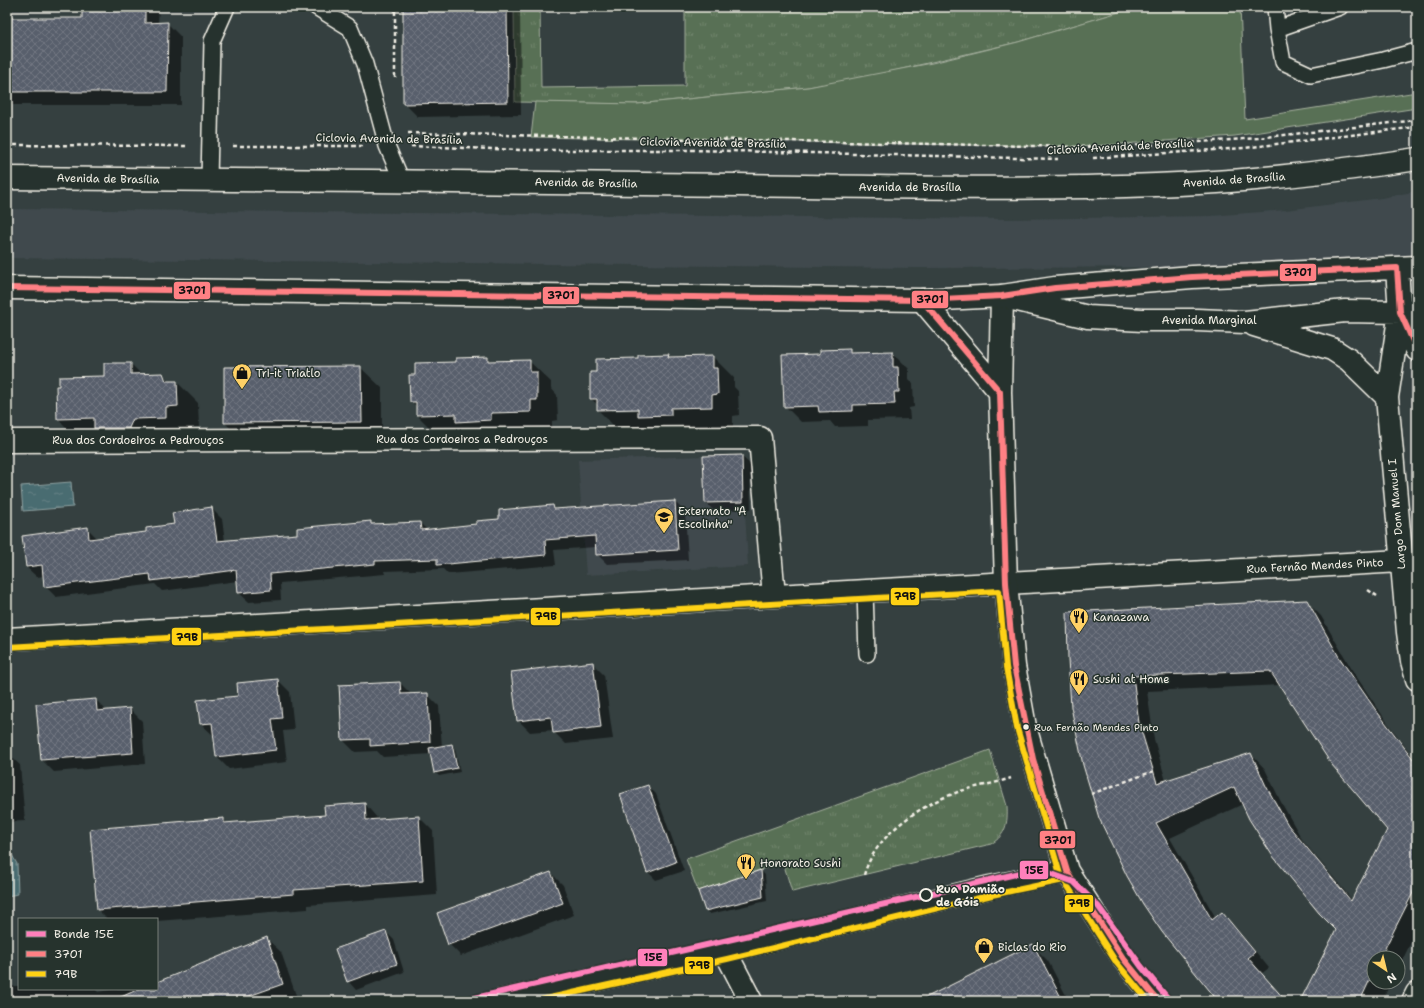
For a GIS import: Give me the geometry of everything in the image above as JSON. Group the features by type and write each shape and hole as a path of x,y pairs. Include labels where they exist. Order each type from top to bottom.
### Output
{"main road":[{"name":"Avenida de Brasília","path":"7,178 983,187 1140,186 1256,179 1318,173 1417,159"},
{"path":"7,288 922,300 1002,296 1055,288 1192,277 1407,267 1409,311 1417,350"},
{"path":"1002,296 1000,392 1006,583 1019,697 1036,769 1067,871 1123,958 1158,1001"},
{"name":"Avenida Marginal","path":"1002,296 1088,317 1143,320 1246,322 1345,311 1409,311"},
{"path":"922,300 1000,392"},
{"name":"Largo Dom Manuel I","path":"1409,311 1387,397 1401,561 1412,661 1417,679"},
{"path":"1246,322 1332,349 1349,360 1387,397"},
{"name":"Rua dos Cordoeiros a Pedrouços","path":"7,441 760,438 774,596"},
{"name":"Rua Fernão Mendes Pinto","path":"7,639 1401,561"},
{"path":"499,1001 725,951 990,887 1067,871"},
{"path":"725,951 751,1001"},
{"path":"1413,1001 1417,993"}],"lane":[{"path":"209,180 212,41 227,7"},
{"path":"316,7 350,28 365,64 387,146 402,181"},
{"path":"1275,7 1283,62 1311,75 1383,60 1417,51"},
{"path":"1278,29 1340,7"},
{"path":"865,591 867,654"}],"path":[{"path":"7,8 46,7"},
{"path":"394,84 395,7"},
{"path":"409,146 404,133 1078,147 1157,145 1258,138 1417,120"},
{"name":"Ciclovia Avenida de Brasília","path":"1085,158 1244,148 1417,127"},
{"name":"Ciclovia Avenida de Brasília","path":"7,145 409,146 521,150 691,150 1061,159"},
{"path":"864,875 867,863 885,837 915,812 958,792 1000,782 1036,769"},
{"path":"1091,794 1154,771"}],"shaded area":[{"path":"1417,191 1417,254 1358,259 1206,267 916,268 7,258 7,209 1008,219 1210,216 1286,210 1382,198"},
{"name":"Externato \"A Escolinha\"","path":"742,455 748,566 586,575 578,460"},
{"path":"7,729 13,809 7,809"}],"green space":[{"path":"514,7 540,7 541,88 685,86 685,7 1136,7 1018,42 863,78 808,87 637,104 515,102"},
{"path":"1136,7 1240,7 1245,119 1417,92 1417,108 1235,136 1078,147 531,137 535,102 637,104 808,87 932,63 1018,42"},
{"path":"990,750 1007,806 1006,823 1003,833 991,844 792,892 783,862 698,891 686,859"}],"water":[{"path":"71,482 73,507 23,511 21,486"},
{"path":"7,846 17,864 18,894 7,896"}],"building":[{"path":"82,7 145,7 145,23 168,22 167,92 7,92 7,18 82,18"},
{"path":"403,7 507,7 508,102 403,104"},
{"path":"850,349 850,353 893,352 893,367 898,367 899,392 894,392 895,404 853,405 853,411 819,412 818,406 784,407 782,355 820,354 820,350"},
{"path":"669,354 668,357 713,356 713,368 717,368 718,394 712,395 712,407 671,408 671,415 638,416 638,409 597,410 597,399 590,399 590,372 596,372 596,359 638,358 638,355"},
{"path":"488,357 488,361 530,360 530,372 537,372 537,400 531,400 531,412 491,413 491,420 456,422 456,414 416,415 416,402 410,402 409,375 415,375 415,363 456,362 456,358"},
{"path":"104,363 131,363 131,374 163,373 166,381 177,381 178,406 166,407 166,418 133,419 129,428 94,428 94,418 57,419 56,386 59,386 59,377 104,376"},
{"path":"361,366 362,422 224,423 224,367"},
{"path":"742,455 743,502 705,503 703,456"},
{"path":"675,501 678,550 596,555 595,536 545,540 546,555 437,565 437,559 375,561 375,564 270,574 271,590 238,593 236,570 151,581 150,574 44,587 42,565 26,567 22,536 88,527 89,539 146,532 146,528 174,524 172,513 212,507 217,541 297,534 297,528 371,521 371,524 420,522 421,530 476,524 476,521 499,519 499,510 553,505 554,509"},
{"path":"1307,600 1339,657 1375,709 1417,764 1417,885 1384,950 1366,950 1366,988 1360,1001 1300,1001 1336,930 1319,913 1272,855 1249,819 1234,787 1156,823 1212,920 1222,912 1255,952 1248,958 1286,1001 1218,1001 1162,932 1143,904 1127,876 1099,818 1083,765 1071,707 1067,612","holes":["1270,671 1332,765 1387,830 1351,901 1288,825 1266,786 1251,753 1157,783 1139,723 1133,676"]},
{"path":"593,662 601,727 553,733 551,717 517,721 511,672"},
{"path":"278,679 282,718 272,719 276,750 216,757 212,723 200,724 197,700 238,696 237,683"},
{"path":"400,682 401,694 428,693 430,742 370,746 370,739 342,740 339,685"},
{"path":"96,699 97,711 130,708 133,753 41,760 36,704"},
{"path":"452,744 457,768 434,773 429,748"},
{"path":"648,785 676,862 647,873 620,794"},
{"path":"365,803 366,820 419,816 423,881 294,890 294,894 97,910 90,829 224,818 224,823 325,815 324,806"},
{"name":"Honorato Sushi","path":"761,870 763,897 705,911 698,891"},
{"path":"551,872 563,903 448,945 437,913"},
{"path":"386,931 397,964 347,982 335,949"},
{"path":"267,937 283,984 235,1001 112,1001 137,990 158,990 158,982"},
{"path":"1033,944 1063,1001 919,1001"}],"tram line":[{"name":"15E","path":"462,1001 1038,869 1074,882 1098,906 1141,966 1170,1001"}],"transit line":[{"name":"3701","path":"7,288 922,300 1002,296 1055,288 1192,277 1397,268 1400,312 1417,350"},
{"name":"3701","path":"922,300 1000,392 1006,583 1014,666 1033,759 1067,871 1123,958 1158,1001"},
{"name":"79B","path":"7,647 999,591 1006,667 1017,728 1060,874 1116,962 1148,1001"},
{"name":"79B","path":"536,1001 727,959 992,895 1069,879"}],"place":[{"name":"Tri-it Triatlo","path":"242,390"},
{"name":"Externato \"A Escolinha\"","path":"664,534"},
{"name":"Kanazawa","path":"1079,634"},
{"name":"Sushi at Home","path":"1079,696"},
{"name":"Rua Fernão Mendes Pinto","path":"1026,727"},
{"name":"Honorato Sushi","path":"746,880"},
{"name":"Rua Damião de Góis","path":"926,895"},
{"name":"Biclas do Rio","path":"984,964"}]}
